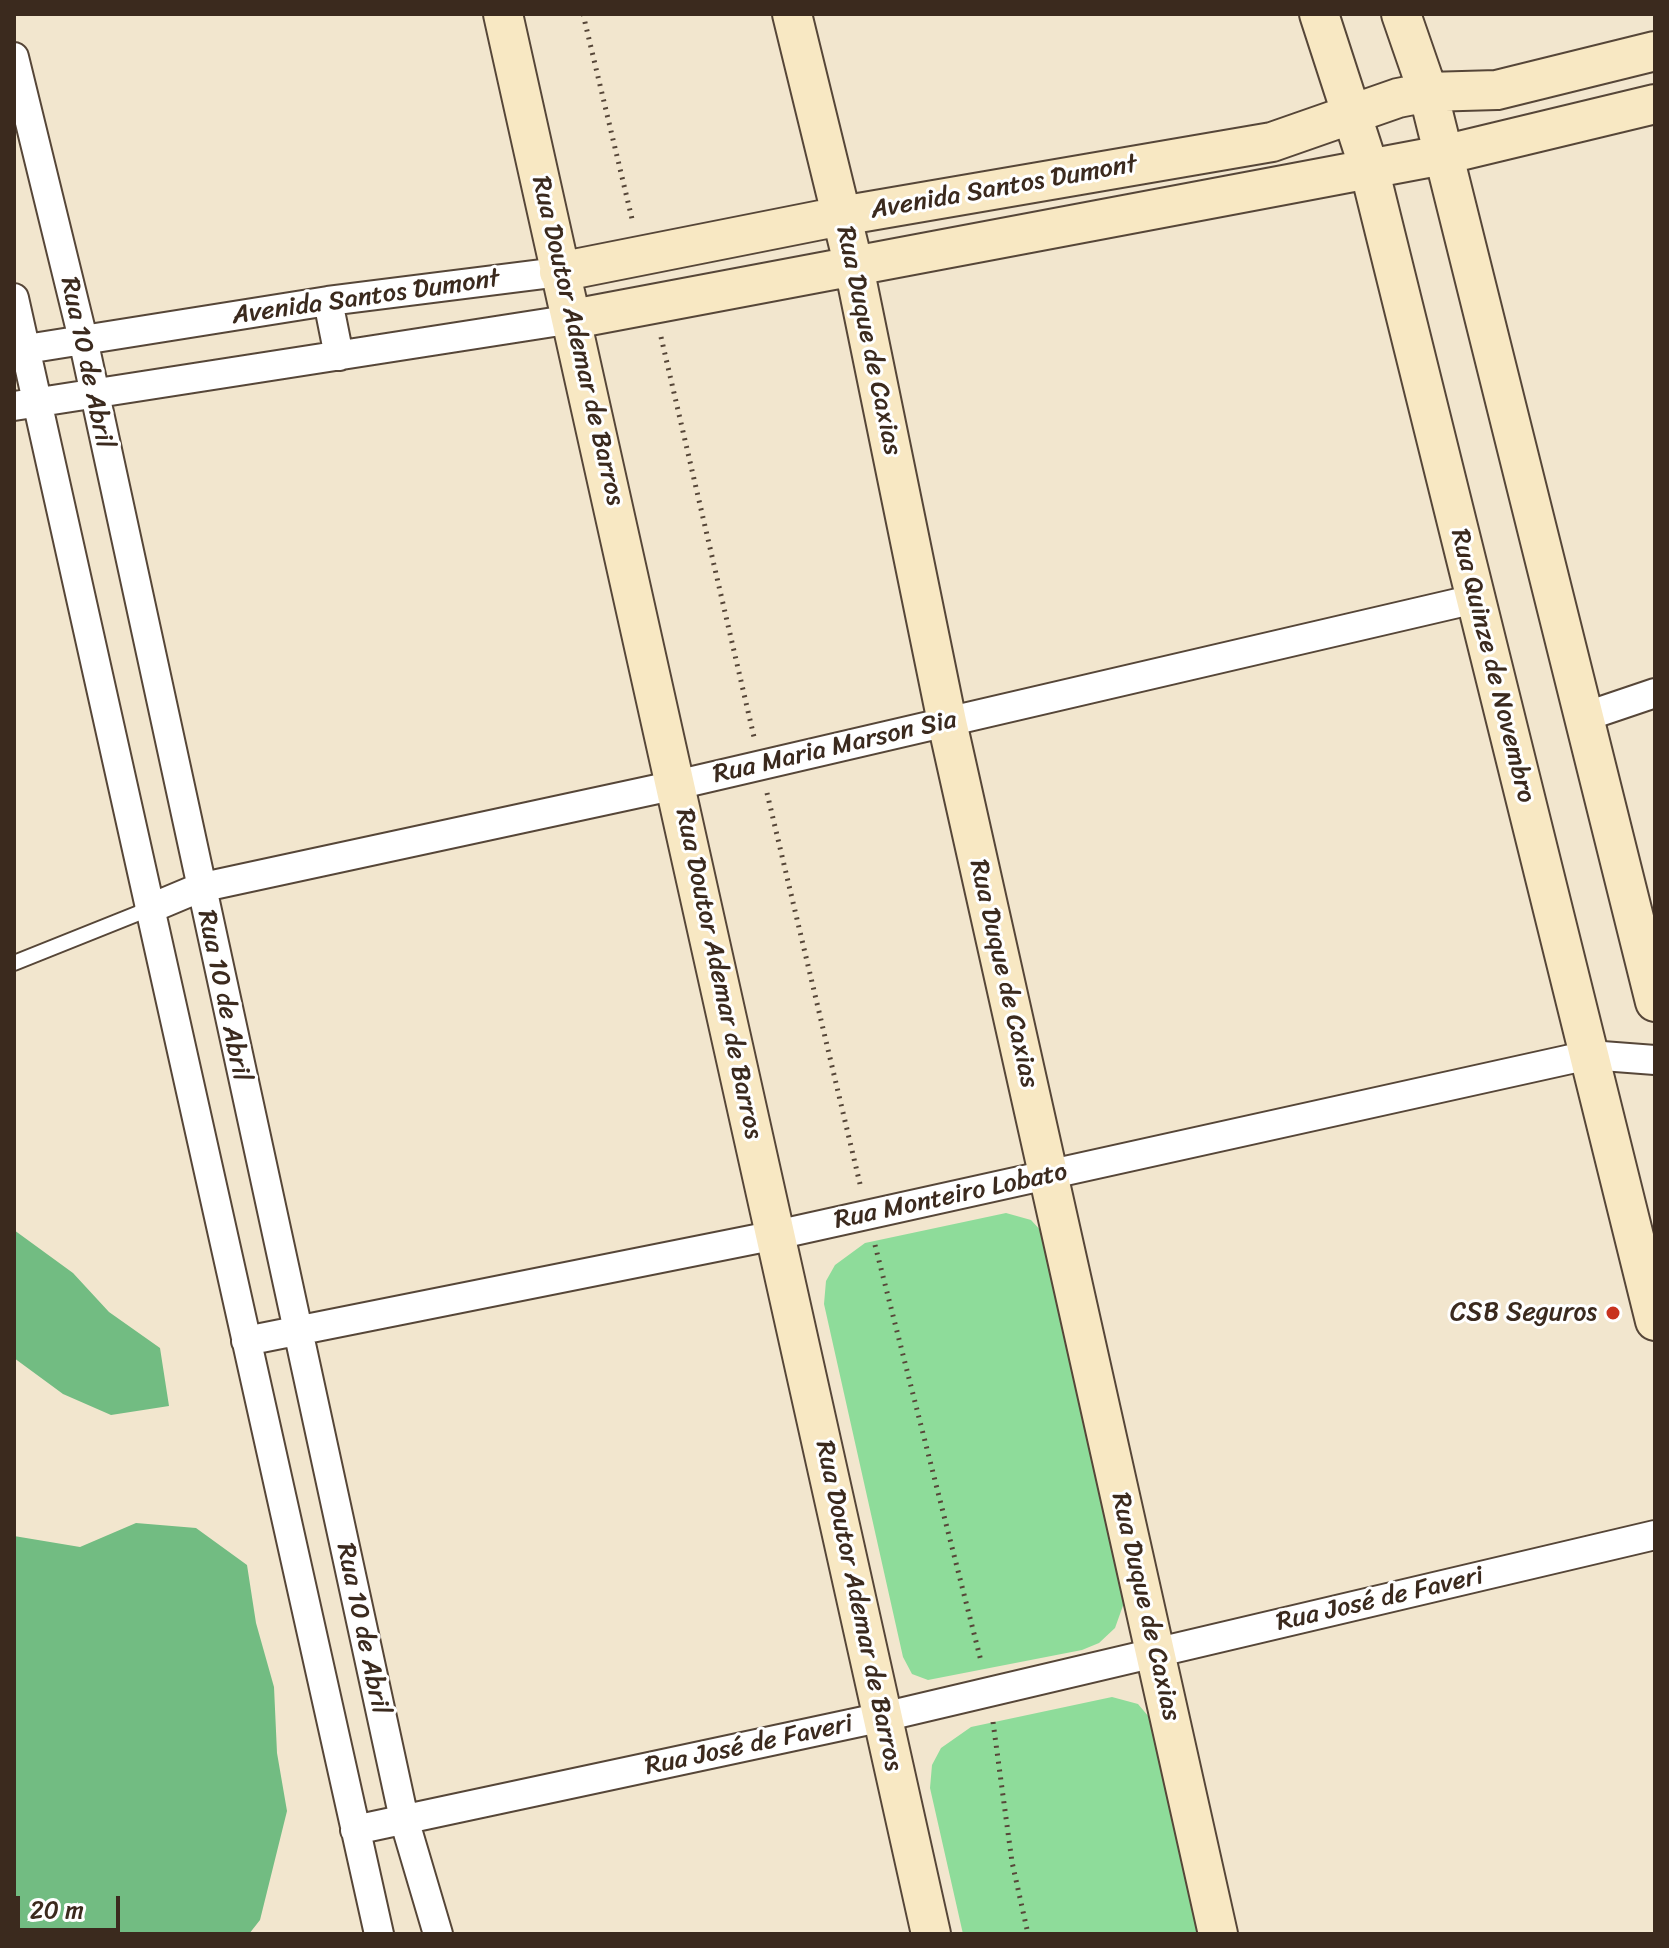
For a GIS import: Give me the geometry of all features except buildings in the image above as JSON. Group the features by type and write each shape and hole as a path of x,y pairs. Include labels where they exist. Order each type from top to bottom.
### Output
{"street":[{"name":"Rua Doutor Ademar de Barros","path":"503,14 931,1934"},
{"name":"Rua Duque de Caxias","path":"792,14 854,267 947,722 1218,1934"},
{"name":"Rua Quinze de Novembro","path":"1319,14 1369,168 1655,1321"},
{"path":"1401,14 1428,92 1655,1002"},
{"name":"Avenida Santos Dumont","path":"20,350 328,301 559,272 641,258 841,216 1272,142 1351,114 1428,92 1497,90 1655,51"},
{"name":"Rua 10 de Abril","path":"14,57 83,339 199,888 404,1819 438,1934"},
{"path":"1576,70 1589,122"},
{"name":"Avenida Santos Dumont","path":"25,404 573,319 1443,155 1655,104"},
{"path":"1144,164 1153,211"},
{"name":"Rua 10 de Abril","path":"14,298 25,404 149,909 379,1934"},
{"path":"328,301 339,356"},
{"name":"Rua Maria Marson Sia","path":"149,909 199,888 761,766 1475,599"},
{"path":"1584,717 1655,693"},
{"name":"Rua Monteiro Lobato","path":"246,1341 776,1235 1589,1055 1655,1060"},
{"name":"Rua José de Faveri","path":"355,1830 883,1717 1655,1535"}],"lane":[{"name":"Rua Maria Marson Sia","path":"14,963 149,909"}],"path":[{"path":"583,14 641,258"},
{"path":"654,304 868,1215 989,1692 1012,1862 1028,1934"}],"green space":[{"path":"1006,1213 1031,1220 1043,1233 1125,1600 1115,1628 1099,1643 1082,1650 928,1680 912,1674 903,1657 824,1304 826,1281 835,1265 865,1243"},
{"path":"14,1230 73,1273 109,1312 160,1348 169,1406 111,1415 63,1394 14,1358"},
{"path":"136,1523 196,1528 247,1565 256,1623 274,1687 277,1753 287,1811 260,1920 249,1934 14,1934 14,1536 80,1547"},
{"path":"1112,1697 1138,1704 1149,1717 1198,1934 963,1934 930,1788 932,1765 941,1748 971,1727"}],"place":[{"name":"CSB Seguros","path":"1613,1313"}]}
